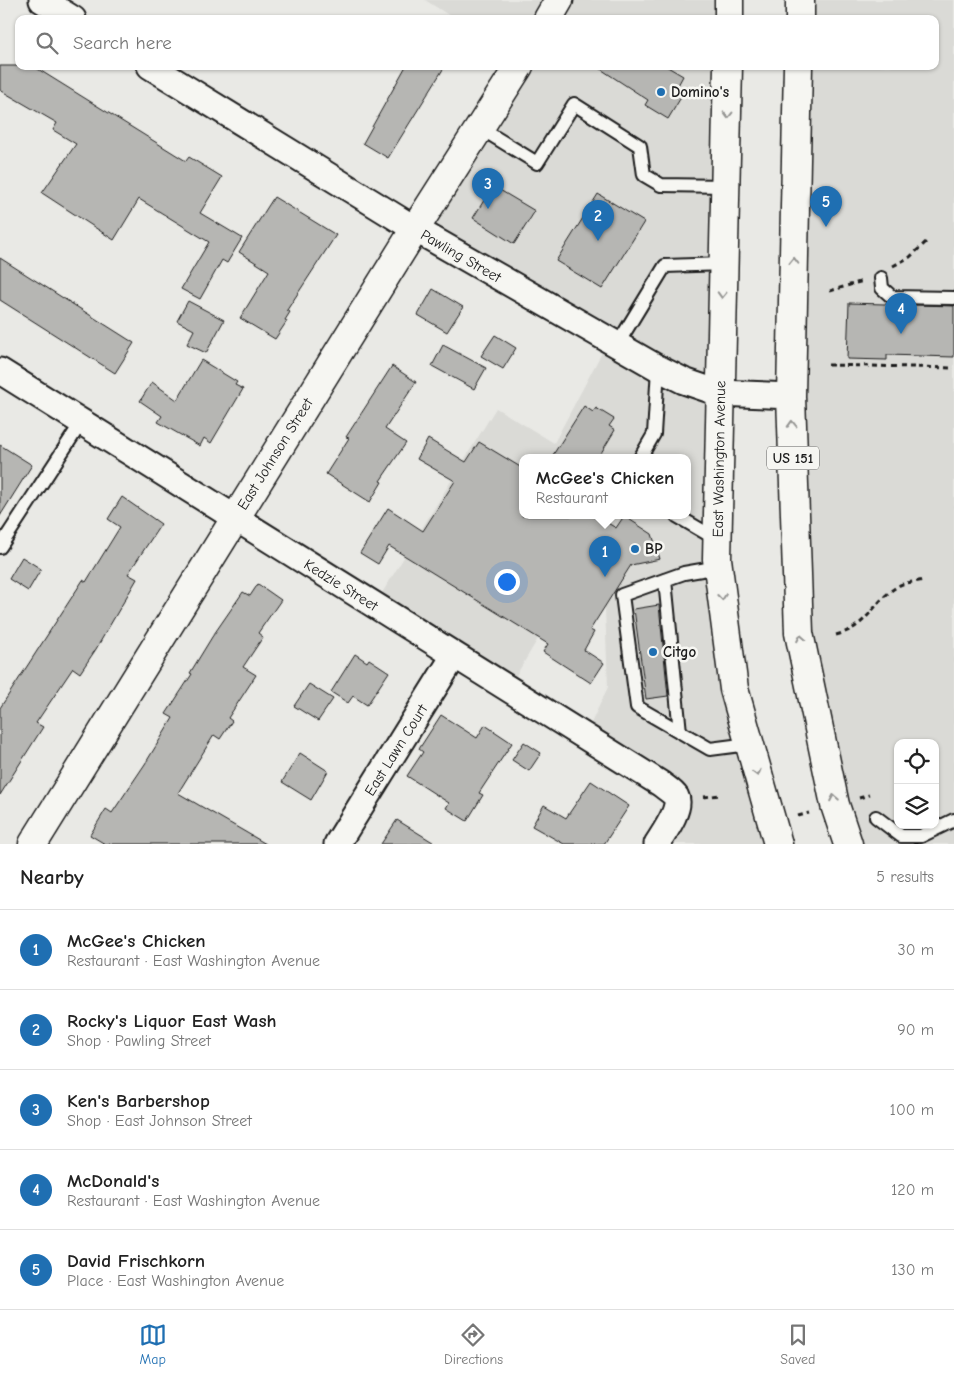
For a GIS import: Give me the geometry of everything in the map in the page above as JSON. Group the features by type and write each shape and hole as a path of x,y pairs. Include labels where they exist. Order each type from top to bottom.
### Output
{"main road":[{"path":"550,15 559,0"},
{"path":"729,0 729,15"},
{"path":"800,0 800,15"},
{"name":"East Johnson Street","path":"33,844 415,229 516,70"},
{"name":"East Washington Avenue","path":"728,70 718,567 734,689 778,844"},
{"name":"US 151","path":"798,70 791,396 799,633 835,805 848,844"}],"street":[{"path":"42,0 66,15"},
{"name":"Pawling Street","path":"157,70 415,229 658,368 684,381 720,393 791,396"},
{"name":"Kedzie Street","path":"0,372 661,784 676,798 677,804 671,820 657,844"},
{"name":"East Lawn Court","path":"337,844 454,656"}],"lane":[{"path":"480,128 537,163 574,104 640,146 644,175 661,185 727,186"},
{"path":"617,345 665,266 724,264"},
{"path":"881,278 882,288 892,297 954,298"},
{"path":"642,454 654,434 658,368"},
{"path":"0,547 81,423"},
{"path":"682,519 718,540"},
{"path":"718,567 684,573 622,595 637,707 710,749 749,744"},
{"path":"665,580 680,732"},
{"path":"876,817 901,836 921,836 954,820"}],"path":[{"path":"828,365 954,368"},
{"path":"836,635 851,631 863,623 888,594 902,584 923,580"},
{"path":"704,797 720,795"},
{"path":"792,818 809,813"}],"shaded area":[{"path":"425,0 729,0 729,15 449,15"},
{"path":"800,0 954,0 954,844 848,844 799,633 798,70 939,70 939,15 800,15"},
{"path":"516,70 728,70 718,540 778,844 657,844 677,804 585,736 608,687 605,608 570,585 508,689 374,606 496,408 554,443 608,341 415,229"}],"building":[{"path":"0,66 15,66 15,70 39,70 186,161 189,157 222,177 200,213 242,238 227,263 222,260 200,299 181,289 209,242 139,199 114,240 42,193 76,144 53,130 57,123 0,90"},
{"path":"404,70 443,70 388,158 363,143"},
{"path":"602,70 673,70 683,76 676,89 683,94 668,119 645,105 648,100"},
{"path":"493,186 535,211 514,244 473,218"},
{"path":"598,194 644,222 602,289 556,261"},
{"path":"274,197 336,235 287,310 290,312 285,320 287,321 275,339 240,318 269,271 239,252"},
{"path":"0,258 134,343 115,373 0,300"},
{"path":"433,289 463,307 447,332 418,315"},
{"path":"188,301 224,320 206,353 187,344 194,330 177,321"},
{"path":"849,303 954,306 954,357 887,355 887,360 847,359"},
{"path":"495,335 516,348 503,369 481,356"},
{"path":"443,345 486,368 474,389 432,366"},
{"path":"201,360 237,382 235,385 243,389 211,443 204,438 200,446 158,422 162,416 140,401 152,382 177,400"},
{"path":"392,366 416,382 385,429 406,443 380,481 382,482 370,502 326,474 349,438 346,437"},
{"path":"584,406 593,412 596,408 614,419 609,426 615,430 600,454 554,454"},
{"path":"428,439 466,462 479,442 519,466 519,519 601,519 616,528 622,519 629,519 652,534 660,559 631,565 590,630 594,632 584,650 604,663 591,683 543,652 548,644 389,546 378,564 360,553 388,508 423,531 455,481 417,459"},
{"path":"0,445 32,465 0,516"},
{"path":"122,497 161,524 128,574 137,579 96,649 80,673 73,668 36,723 43,727 0,795 0,708 83,580 86,582 120,527 108,519"},
{"path":"22,557 41,569 28,591 9,579"},
{"path":"258,584 281,600 258,633 263,637 243,667 256,675 228,718 232,721 220,739 214,735 178,793 266,844 105,844 90,835 106,809 112,813 145,764 173,718 166,714 192,674 190,673 212,637 243,592 250,596"},
{"name":"Citgo","path":"659,605 668,696 646,699 634,609"},
{"path":"355,654 367,662 369,659 389,672 367,705 353,696 348,703 331,692"},
{"path":"309,684 333,699 318,721 294,706"},
{"path":"441,715 477,738 485,725 512,743 479,793 483,795 467,821 446,808 449,803 407,776 423,752 419,749"},
{"path":"524,742 541,753 529,771 512,760"},
{"path":"300,753 328,771 311,800 282,782"},
{"path":"591,781 629,806 604,844 564,844 532,826 544,805 566,818"},
{"path":"397,820 436,844 381,844"}],"place":[{"name":"Domino's","path":"661,92"},
{"name":"Ken's Barbershop","path":"488,209"},
{"name":"David Frischkorn","path":"826,227"},
{"name":"Rocky's Liquor East Wash","path":"598,241"},
{"name":"McDonald's","path":"901,334"},
{"name":"BP","path":"635,549"},
{"name":"McGee's Chicken","path":"605,577"},
{"name":"Citgo","path":"653,652"}]}
